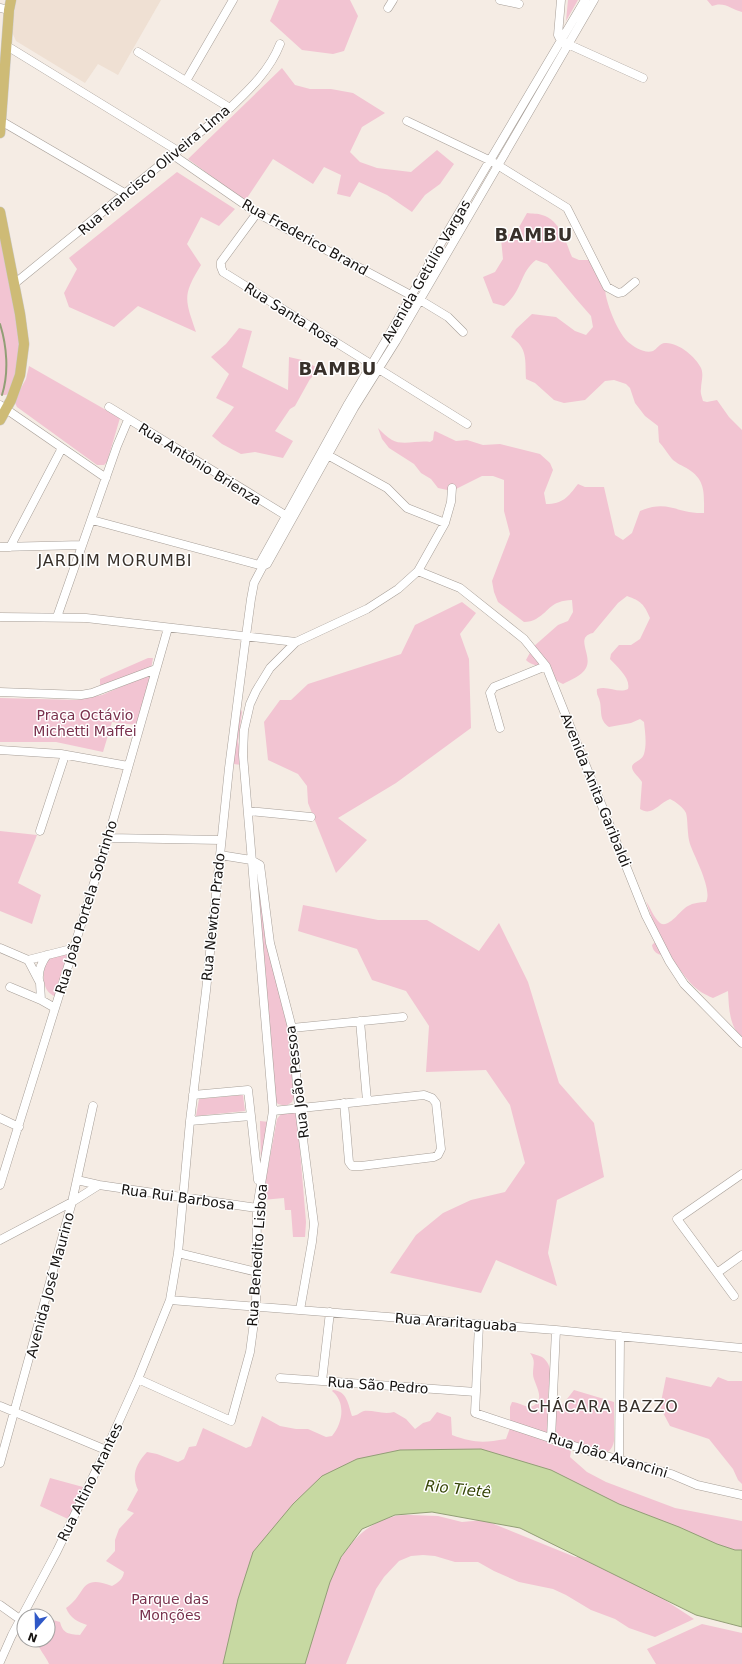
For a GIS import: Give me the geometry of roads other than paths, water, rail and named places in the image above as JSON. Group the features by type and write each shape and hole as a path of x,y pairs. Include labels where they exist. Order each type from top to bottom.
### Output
{"main road":[{"path":"0,133 7,46 7,6"},
{"path":"0,212 20,314 24,344 20,375 13,397 3,407 0,420"},
{"path":"0,401 13,397"}],"street":[{"path":"186,81 233,0"},
{"path":"388,8 393,0"},
{"path":"500,0 519,4"},
{"path":"562,0 558,35 564,43 643,78"},
{"name":"Avenida Getúlio Vargas","path":"246,636 250,599 254,583 263,565 351,406 420,300 463,224 494,163 564,43 585,0"},
{"name":"Avenida Getúlio Vargas","path":"564,43 594,0"},
{"name":"Rua Francisco Oliveira Lima","path":"14,284 230,108 262,74 276,56 280,44"},
{"name":"Rua Frederico Brand","path":"7,46 175,153 257,213 420,300 448,317 464,332"},
{"path":"138,52 230,108"},
{"path":"1,121 126,194"},
{"path":"407,121 494,163 567,208 607,287 618,293 623,292 635,282"},
{"name":"Avenida Getúlio Vargas","path":"375,367 412,296 455,220 494,163"},
{"name":"Rua Santa Rosa","path":"257,213 221,262 223,272 467,424"},
{"path":"455,220 463,224"},
{"path":"3,407 106,478"},
{"name":"Rua Antônio Brienza","path":"109,407 289,518"},
{"path":"57,617 128,420"},
{"path":"10,547 62,448"},
{"path":"325,453 387,488 407,508 445,523"},
{"path":"246,718 250,704 263,679 274,663 296,642 367,609 398,589 418,571 445,523 451,502 452,488"},
{"path":"92,520 263,565"},
{"path":"0,547 82,546"},
{"name":"Avenida Anita Garibaldi","path":"418,571 460,588 524,640 546,666 646,916 669,961 684,984 742,1043"},
{"path":"0,617 86,618 296,642"},
{"name":"Rua João Portela Sobrinho","path":"0,1185 75,948 168,628"},
{"name":"Rua Newton Prado","path":"178,1253 190,1121 206,991 229,768 246,636"},
{"path":"500,728 490,693 494,687 546,666"},
{"path":"0,692 81,695 92,693 156,669"},
{"path":"239,693 246,718"},
{"name":"Rua Benedito Lisboa","path":"138,1379 231,1421 250,1352 256,1306 258,1208 272,1111 244,768 243,742 246,718"},
{"path":"0,750 64,755 128,766"},
{"path":"40,831 64,755"},
{"path":"229,768 244,768"},
{"path":"248,811 311,817"},
{"path":"108,838 221,840"},
{"path":"220,855 252,860"},
{"name":"Rua João Pessoa","path":"252,860 260,866 270,943 292,1028 299,1108 314,1224 300,1310"},
{"path":"0,948 28,960 75,948"},
{"path":"41,1000 38,974 41,962 47,955"},
{"path":"28,960 40,983"},
{"path":"10,987 41,1000 55,1008"},
{"path":"292,1028 403,1017"},
{"path":"360,1021 367,1101"},
{"path":"193,1095 248,1090 260,1190"},
{"path":"272,1111 344,1103 424,1095 432,1098 436,1104 441,1149 438,1155 420,1159 352,1166 349,1162 344,1103"},
{"name":"Avenida José Maurino","path":"1,1458 72,1202 93,1106"},
{"path":"190,1121 251,1116"},
{"path":"0,1118 19,1127"},
{"path":"734,1296 677,1219 742,1174"},
{"name":"Rua Rui Barbosa","path":"77,1180 99,1185 183,1198 258,1208"},
{"path":"0,1240 72,1202 99,1185"},
{"path":"178,1253 257,1272"},
{"name":"Rua Altino Arantes","path":"26,1608 57,1551 106,1450 138,1379 170,1300 178,1253"},
{"path":"717,1273 742,1255"},
{"name":"Rua Araritaguaba","path":"170,1300 556,1330 742,1348"},
{"path":"322,1381 330,1312"},
{"path":"476,1392 479,1324"},
{"path":"551,1438 556,1330"},
{"path":"619,1459 620,1336"},
{"name":"Rua São Pedro","path":"280,1378 476,1392"},
{"name":"Rua João Avancini","path":"476,1392 475,1413 592,1452 670,1474 697,1485 742,1495"},
{"path":"0,1406 106,1450"},
{"path":"0,1605 16,1617"},
{"name":"Rua Altino Arantes","path":"1,1662 16,1629"}],"water":[{"name":"Rio Tietê","path":"481,1449 551,1470 619,1504 679,1527 717,1544 735,1550 742,1550 742,1627 696,1615 520,1528 432,1512 395,1515 362,1529 341,1557 330,1582 305,1664 223,1664 238,1599 253,1552 293,1504 322,1476 357,1459 400,1450"}],"waterway":[{"path":"0,324 6,350 6,378 2,395"}],"district":[{"name":"BAMBU","path":"534,234"},
{"name":"BAMBU","path":"338,368"},
{"name":"JARDIM MORUMBI","path":"115,560"},
{"name":"CHÁCARA BAZZO","path":"603,1406"}],"park label":[{"name":"Praça Octávio Michetti Maffei","path":"85,724"},
{"name":"Parque das Monções","path":"170,1608"}]}
